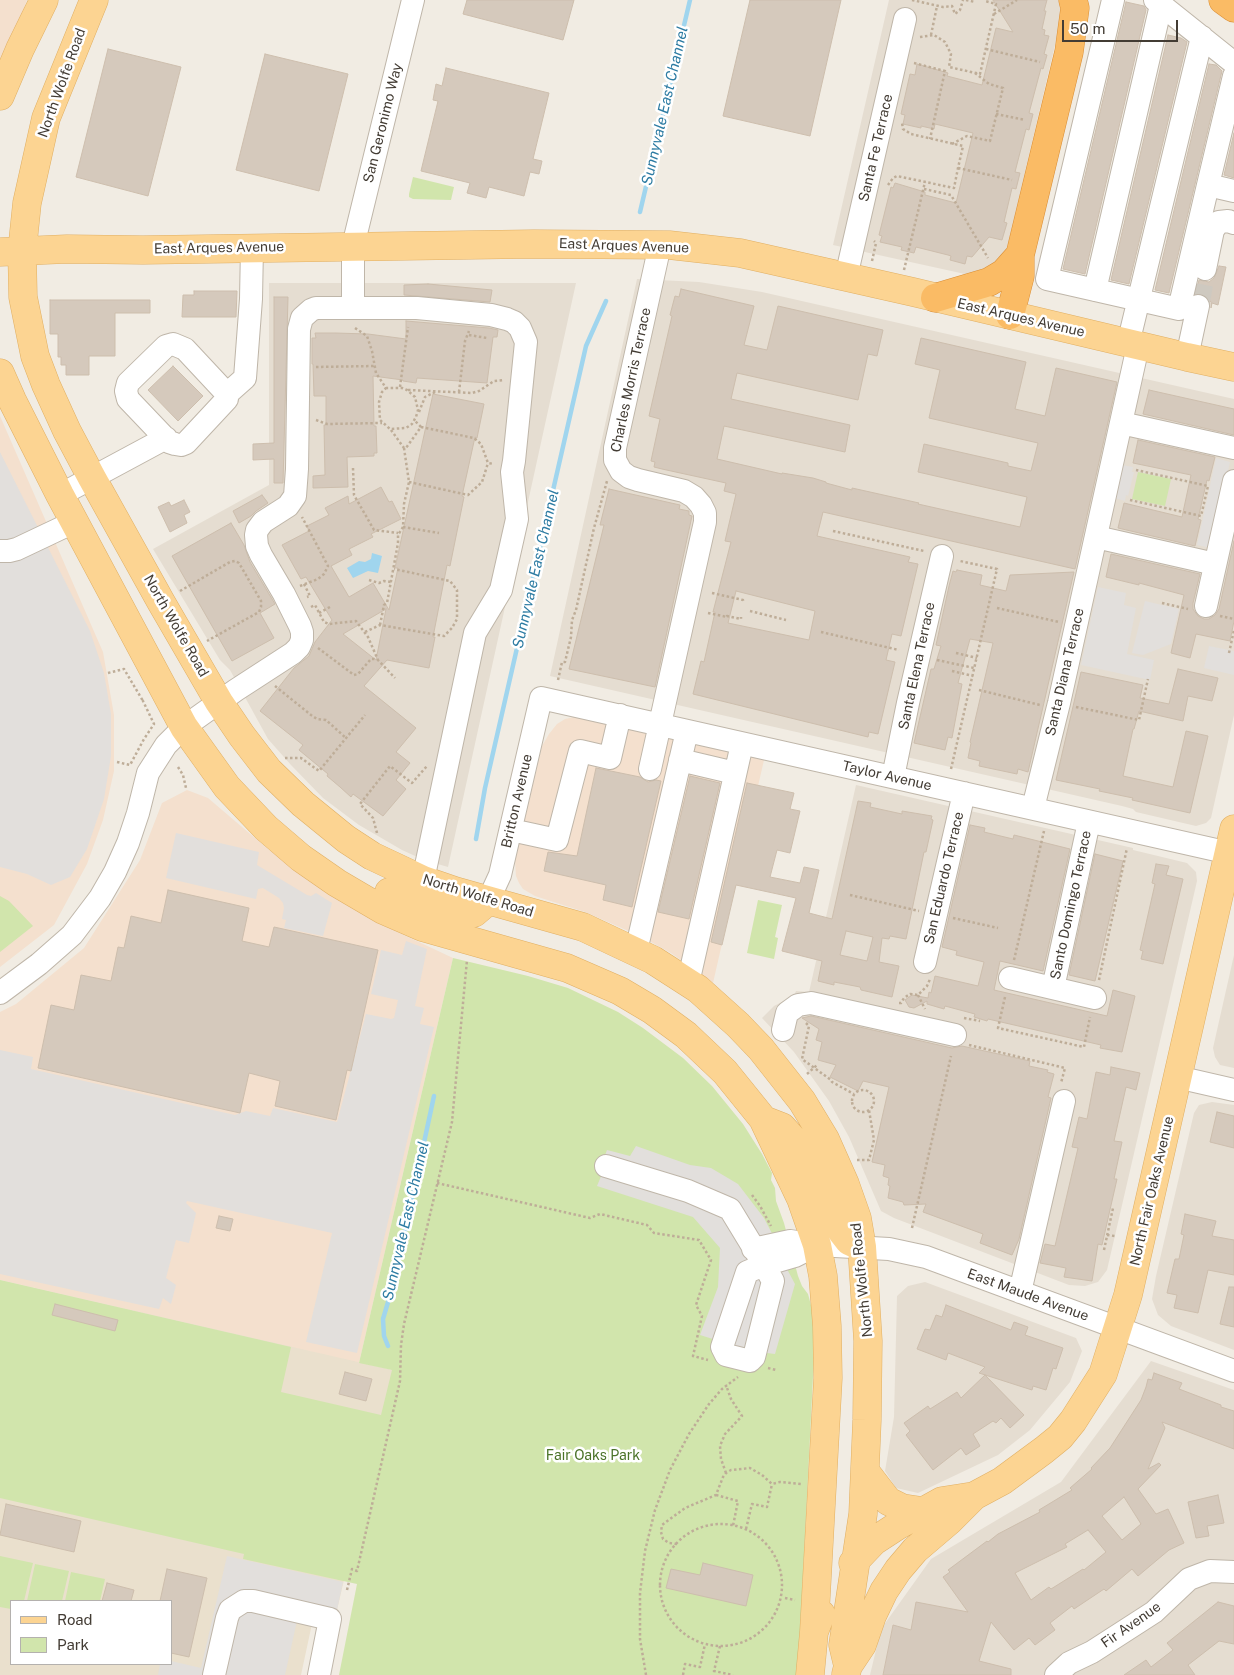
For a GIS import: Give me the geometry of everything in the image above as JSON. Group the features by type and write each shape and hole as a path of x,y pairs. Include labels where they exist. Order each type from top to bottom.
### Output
{"highway":[{"path":"1010,315 1020,276 1020,254 1069,52 1075,8 1073,0"},
{"path":"1223,0 1234,8"},
{"path":"935,298 989,282 1004,273 1020,254"}],"main road":[{"path":"0,96 44,0"},
{"name":"North Wolfe Road","path":"94,0 46,118 27,203 11,252 36,356 46,385 67,431 92,478 161,602 220,702 242,736 269,771 303,804 346,839 372,856 422,880 488,901 583,927 636,951 712,1000 761,1049 802,1101 824,1139 845,1184 857,1218 862,1247 868,1341 865,1471 863,1514 843,1645 847,1671"},
{"name":"East Arques Avenue","path":"11,252 67,249 143,250 252,247 660,245 740,253 1187,358 1234,367"},
{"path":"0,373 74,522 184,727 227,786 266,828 302,858 337,883 383,910 422,927 567,968 620,991 652,1010 686,1035 725,1072 763,1119 801,1199 817,1245 823,1276 827,1326 828,1378 814,1632"},
{"name":"North Fair Oaks Avenue","path":"847,1671 862,1645 872,1616 884,1591 915,1550 949,1521 974,1496 1002,1481 1060,1437 1088,1400 1103,1374 1119,1328 1138,1253 1177,1077 1232,845"},
{"path":"337,883 367,883 410,902 450,916 474,914 488,901"},
{"path":"763,1119 782,1127 809,1157 822,1182 842,1232 850,1241 862,1247"},
{"path":"865,1471 888,1500 902,1508 922,1511"},
{"name":"North Fair Oaks Avenue","path":"810,1675 814,1632 823,1609 857,1558 874,1542 922,1511 942,1501 974,1496"}],"street":[{"name":"San Geronimo Way","path":"352,308 353,246 413,0"},
{"path":"1113,0 1047,279 1179,309 1234,76"},
{"path":"1094,290 1158,3 1234,63"},
{"name":"Santa Fe Terrace","path":"856,279 909,10"},
{"name":"Santa Diana Terrace","path":"1033,808 1058,706 1121,423 1139,300 1202,37"},
{"path":"1208,185 1234,191"},
{"path":"1205,269 1213,230 1219,222 1228,221 1234,223"},
{"name":"Charles Morris Terrace","path":"650,769 705,522 705,513 694,496 684,491 629,477 621,471 615,460 615,448 660,245"},
{"path":"227,394 245,378 251,299 252,247"},
{"path":"1187,358 1198,306"},
{"path":"0,993 40,964 72,935 100,898 115,872 128,843 148,773 159,755 184,727 299,648 302,636 300,626 284,594 261,556 257,546 256,535 263,522 288,506 293,500 296,484 299,329 302,318 310,310 322,308 410,308 472,313 514,322 520,328 524,337 526,348 523,383 512,466 517,519 501,590 475,633 422,880"},
{"path":"173,344 184,349 227,394 227,400 186,443 181,445 175,444 166,438 128,399 126,391 128,383 166,346 173,344"},
{"path":"1121,423 1234,448"},
{"path":"60,495 166,438"},
{"path":"1206,606 1234,481"},
{"path":"0,551 17,549 74,522"},
{"path":"1096,537 1215,564"},
{"name":"Santa Elena Terrace","path":"893,777 942,556"},
{"name":"Taylor Avenue","path":"541,698 1090,822 1232,845"},
{"name":"Britton Avenue","path":"488,901 500,875 541,698"},
{"path":"511,830 557,840 580,751 610,758 620,715"},
{"path":"636,951 686,731"},
{"path":"688,983 742,744"},
{"path":"680,760 735,773"},
{"name":"San Eduardo Terrace","path":"928,969 964,793"},
{"name":"Santo Domingo Terrace","path":"1053,988 1090,822"},
{"path":"1010,978 1095,998"},
{"path":"783,1030 787,1013 798,1006 811,1004 957,1045"},
{"path":"1177,1077 1234,1090"},
{"path":"1020,1292 1062,1094"},
{"name":"East Maude Avenue","path":"606,1166 688,1191 730,1209 759,1257 790,1240 817,1245 889,1250 926,1258 1234,1372"},
{"name":"Fir Avenue","path":"1056,1675 1069,1663 1092,1652 1154,1612 1189,1579 1210,1571 1234,1572"},
{"path":"214,1675 230,1610 244,1601 253,1601 330,1619 318,1675"}],"path":[{"path":"909,10 953,6 955,14 960,10 965,0 975,2"},
{"path":"949,66 980,74 996,4 985,0"},
{"path":"994,14 1017,0"},
{"path":"931,35 937,6"},
{"path":"906,61 948,72 950,54 948,46 942,39 931,35 917,38"},
{"path":"986,49 1040,62"},
{"path":"930,139 945,71"},
{"path":"952,144 967,136 990,141 1002,88 989,84 974,72"},
{"path":"996,114 1025,120"},
{"path":"903,118 903,129 906,132 963,146 954,188 952,188 950,195"},
{"path":"958,168 1012,180"},
{"path":"888,186 889,181 897,176 952,188"},
{"path":"899,289 925,182"},
{"path":"924,189 950,195 999,276"},
{"path":"856,279 876,242 874,242 876,236"},
{"path":"352,308 351,327 364,332 367,336 377,376 386,388"},
{"path":"400,387 410,308"},
{"path":"459,392 465,341 469,335 472,313"},
{"path":"469,335 487,338"},
{"path":"298,367 375,366"},
{"path":"380,624 384,605 387,603 394,569 398,533 403,527 404,504 409,482 404,448 390,429 382,423 379,413 379,402 382,392 386,388 400,387 408,390 472,393 497,380 523,383"},
{"path":"408,390 415,397 416,401 418,410 415,419"},
{"path":"390,429 402,429 415,419 425,398 432,392 441,391"},
{"path":"409,482 468,495 482,482 488,463 480,444 474,438 421,427 415,419"},
{"path":"298,420 317,420 327,424 382,423"},
{"path":"404,448 408,446 421,427"},
{"path":"488,463 512,466"},
{"path":"353,468 354,495 374,530 398,533"},
{"path":"1130,500 1201,516 1208,486 1136,470"},
{"path":"558,680 571,637 572,623 605,482 621,471"},
{"path":"284,594 318,579 324,574 328,566 293,500"},
{"path":"403,527 439,533"},
{"path":"833,531 997,569 951,769"},
{"path":"161,602 233,561 239,564 248,579 261,601 261,607 258,612 190,651"},
{"path":"365,632 380,624 441,637 447,635 457,619 457,590 450,581 394,569"},
{"path":"370,580 391,582"},
{"path":"304,584 310,596 306,598 311,608 316,605 324,622 329,624 356,621 365,632 378,660 395,678"},
{"path":"712,593 743,600 743,602"},
{"path":"319,613 330,607"},
{"path":"998,608 1076,626"},
{"path":"750,611 786,620"},
{"path":"708,613 741,619 741,617"},
{"path":"1229,653 1234,630"},
{"path":"821,632 899,650"},
{"path":"302,636 354,675 358,674 371,659 378,660"},
{"path":"956,653 977,658"},
{"path":"108,673 124,669 154,724 130,765 117,762"},
{"path":"952,671 973,676"},
{"path":"260,674 311,715 317,719 326,720 346,738"},
{"path":"978,690 1138,720 1148,679"},
{"path":"143,701 149,698"},
{"path":"269,771 285,758 294,757 301,758 319,772 364,715"},
{"path":"372,856 379,837 373,818 360,804 390,766 412,783 427,766"},
{"path":"178,767 183,775 186,788"},
{"path":"347,1590 352,1570 357,1571 394,1408 401,1372 401,1345 404,1324 454,1111 469,941"},
{"path":"892,1002 901,1004 904,998 910,994 918,995 927,986 928,969"},
{"path":"798,1061 802,1059 810,1026 804,1022"},
{"path":"912,1228 957,1045 1064,1068 1062,1094"},
{"path":"802,1059 816,1066 832,1082 854,1094"},
{"path":"807,1074 816,1066"},
{"path":"855,1160 869,1160 874,1140 869,1110 874,1103 873,1096 868,1091 861,1090 854,1094 852,1100 854,1107 860,1111 869,1110"},
{"path":"437,1183 590,1218 600,1214 647,1226 654,1233 699,1240 711,1260 696,1305 702,1316 693,1356 711,1362"},
{"path":"752,1196 773,1229"},
{"path":"1104,1250 1113,1208"},
{"path":"1107,1235 1116,1236"},
{"path":"763,1367 776,1370"},
{"path":"646,1675 640,1639 640,1593 645,1551 655,1510 670,1470 689,1434 709,1404 726,1385 744,1374 735,1372"},
{"path":"726,1385 731,1399 742,1416 726,1434 720,1446 721,1459 726,1473"},
{"path":"716,1495 726,1473 737,1468 750,1468 762,1474 772,1484"},
{"path":"772,1484 780,1482 808,1484"},
{"path":"746,1529 752,1504 767,1507 772,1484"},
{"path":"677,1544 669,1543 663,1539 662,1525 685,1508 716,1495 738,1501 733,1526"},
{"path":"713,1525 733,1526 746,1529 770,1548 782,1577 781,1596 778,1608 772,1619 753,1637 742,1642 720,1646 705,1644 687,1635 673,1622 666,1611 660,1586 661,1574 665,1562 677,1544 689,1533 713,1525"},
{"path":"785,1598 797,1601"},
{"path":"683,1675 685,1664 700,1667 705,1644"},
{"path":"720,1646 714,1671 733,1675"}],"shaded area":[{"path":"0,0 27,0 0,71"},
{"path":"889,0 1060,0 1059,28 1008,244 1003,258 980,274 965,274 833,245"},
{"path":"637,279 699,282 762,292 1234,399 1234,715 1211,818 1206,823 1196,826 1136,812 1133,809 1122,806 550,676"},
{"path":"269,283 576,283 448,867 424,860 402,850 359,825 323,798 291,765 268,739 230,670 220,660 153,549 269,485"},
{"path":"0,416 103,652 114,715 114,771 103,820 87,864 54,925 0,967"},
{"path":"0,452 90,631 104,673 111,714 111,756 104,799 87,849 70,877 51,885 27,874 0,867"},
{"path":"1216,458 1230,462 1211,548 1197,545"},
{"path":"1122,465 1133,467 1132,472 1134,472 1125,501 1114,498"},
{"path":"1098,587 1126,593 1124,605 1136,608 1127,654 1154,660 1150,680 1081,665"},
{"path":"1145,601 1179,609 1171,644 1143,655 1132,653"},
{"path":"1209,646 1234,651 1234,675 1204,668"},
{"path":"574,717 764,760 713,983 671,953 640,936 585,912 535,896 523,889 519,883 516,876 515,861 542,746 557,724 565,719"},
{"path":"856,785 1133,848 1133,850 1187,863 1196,872 1197,881 1107,1270 1098,1282 1085,1286 1069,1285 894,1218 881,1211 849,1137 829,1101 794,1052 762,1018 774,1006 794,996 796,991 809,992"},
{"path":"187,790 208,798 269,850 374,921 453,958 359,1363 0,1280 0,1012 16,1004 84,948 140,860 162,803"},
{"path":"176,833 259,852 257,865 307,895 311,896 316,893 332,903 323,936 284,928 286,920 282,919 283,903 279,898 263,888 258,889 256,899 166,878"},
{"path":"406,941 427,949 415,1006 424,1008 420,1024 434,1027 357,1353 306,1342 332,1233 187,1201 186,1203 196,1213 189,1243 176,1240 166,1278 176,1285 171,1304 163,1298 159,1309 0,1274 0,1050 33,1057 31,1069 235,1115 246,1111 270,1116 273,1108 337,1122 366,1014 394,1018 398,1000 371,994 381,950 402,955"},
{"path":"1234,955 1234,1068 1220,1065 1215,1057 1213,1048"},
{"path":"1212,1102 1234,1105 1234,1350 1171,1326 1158,1315 1152,1299 1194,1113 1199,1105"},
{"path":"636,1146 690,1165 711,1168 738,1184 764,1218 795,1284 775,1354 751,1351 700,1335 718,1287 720,1248 693,1217 597,1186 602,1174 599,1171 607,1150 630,1156"},
{"path":"0,1280 393,1370 337,1610 316,1605 301,1675 0,1675"},
{"path":"925,1282 1076,1338 1082,1351 1070,1382 1030,1430 998,1455 918,1493 896,1488 885,1471 894,1417 897,1296 908,1286"},
{"path":"1151,1361 1234,1390 1234,1675 870,1675 881,1629 931,1559 1061,1482"},
{"path":"227,1556 343,1582 337,1610 301,1603 285,1675 158,1675 160,1665 172,1665 172,1661 201,1668"}],"green space":[{"path":"413,177 454,187 451,200 413,199 409,197"},
{"path":"1138,472 1171,479 1165,506 1132,499"},
{"path":"0,896 9,901 33,926 0,952"},
{"path":"758,900 782,905 775,937 778,938 774,959 747,953"},
{"name":"Fair Oaks Park","path":"453,958 528,976 568,988 618,1012 643,1028 683,1058 712,1086 743,1124 772,1173 771,1180 775,1188 776,1201 798,1276 808,1294 812,1309 814,1332 798,1675 339,1675 357,1584 243,1559 244,1554 0,1498 0,1280 291,1347 281,1392 381,1415 392,1370 359,1363"},
{"path":"0,1556 33,1563 24,1600 10,1600 10,1609 0,1607"},
{"path":"35,1564 69,1571 62,1600 27,1600"},
{"path":"71,1572 105,1579 100,1600 65,1600"}],"water":[{"path":"372,553 382,556 378,573 368,571 353,578 347,568 359,561 365,562 371,559"}],"building":[{"path":"467,0 574,0 563,40 463,14"},
{"path":"750,0 841,0 810,136 723,116"},
{"path":"993,0 1047,0 1042,29 1045,30 1044,35 1049,36 1044,54 1047,55 1043,69 1041,68 1029,113 1033,114 1029,130 1026,129 1015,172 1020,173 1016,189 1012,188 1004,222 1007,223 1002,240 989,237 972,257 967,256 965,264 950,260 951,256 948,255 916,247 914,253 901,250 902,247 880,242 882,236 879,235 891,187 893,188 895,183 925,192 925,195 956,203 973,133 935,124 934,129 903,124 905,115 901,114 910,74 915,75 917,64 948,73 947,76 982,85 996,28 1013,32"},
{"path":"1126,2 1144,6 1146,10 1085,274 1063,269"},
{"path":"1168,35 1181,38 1187,42 1129,284 1111,280"},
{"path":"108,49 181,67 148,196 76,177"},
{"path":"265,54 348,74 319,191 236,170"},
{"path":"1209,64 1216,65 1222,71 1169,293 1155,290"},
{"path":"446,68 549,93 533,159 542,161 539,174 530,172 524,196 489,187 486,198 467,193 470,183 421,171 438,101 433,100 436,84 442,86"},
{"path":"1234,133 1234,178 1224,175"},
{"path":"1219,266 1226,267 1218,305 1212,303 1211,308 1211,302 1207,297 1201,293 1196,293 1199,280 1209,282 1214,278"},
{"path":"428,284 492,290 490,302 404,295 404,285"},
{"path":"681,289 754,306 744,345 767,350 778,306 883,330 877,356 868,354 858,400 737,373 731,399 850,425 845,452 724,426 717,459 782,474 813,478 852,490 852,488 1020,527 1027,497 918,472 924,444 1008,463 1008,466 1031,471 1038,443 929,418 940,370 915,364 921,338 1026,362 1015,409 1045,416 1056,368 1117,382 1075,569 823,512 817,536 910,557 908,562 918,564 901,636 892,634 886,660 895,662 878,734 869,732 868,737 693,694 701,661 704,662 715,612 713,612 731,542 725,541 736,494 724,491 726,483 654,467 655,462 651,461 660,419 649,416 672,316 670,315 675,296 679,297","holes":["736,591 815,611 809,640 728,623"]},
{"path":"194,291 237,291 236,317 182,317 183,295 194,295"},
{"path":"274,297 288,297 283,483 274,483 274,459 253,460 253,444 274,443"},
{"path":"50,300 150,300 150,313 115,313 115,356 89,356 89,375 66,375 66,365 61,365 61,357 58,357 58,334 50,334"},
{"path":"406,321 498,330 497,337 493,337 487,383 417,378 416,383 373,376 374,426 376,426 377,453 374,453 374,456 347,457 348,487 313,488 313,476 325,475 324,425 326,425 326,396 314,396 312,338 316,338 315,333 335,333 368,334 406,339"},
{"path":"173,366 203,396 178,421 148,390"},
{"path":"1149,390 1234,409 1234,435 1143,414"},
{"path":"433,394 484,404 462,496 464,497 450,566 447,565 429,668 387,660 364,686 416,728 396,752 410,763 396,780 406,789 383,816 353,794 351,797 327,776 328,774 299,750 303,745 260,711 294,668 309,656 315,642 332,620 306,577 301,579 282,545 309,531 307,526 329,515 325,508 348,496 349,504 381,487 389,502 392,501 401,519 371,534 373,537 349,549 352,555 331,566 349,597 373,583 389,610 398,568 395,568","holes":["386,609 376,660 343,634"]},
{"path":"1138,440 1215,457 1209,481 1207,480 1198,519 1201,520 1195,546 1118,528 1124,503 1182,517 1191,475 1133,463"},
{"path":"609,489 680,505 679,509 689,511 689,515 692,516 655,687 569,669 604,525 600,525"},
{"path":"262,495 268,503 239,523 233,511"},
{"path":"184,500 190,512 184,515 187,523 170,532 158,507 169,502 171,506"},
{"path":"231,523 244,545 250,562 275,604 260,613 274,638 232,661 172,556"},
{"path":"1234,541 1234,621 1230,641 1196,634 1190,658 1171,653 1184,595 1139,583 1139,585 1106,577 1111,554 1200,574 1193,609 1198,616 1209,619 1219,609"},
{"path":"957,570 982,575 980,585 1006,591 1010,575 1074,572 1028,772 1018,769 1017,774 979,766 980,761 968,758 993,643 970,639 958,683 962,684 952,738 948,737 945,750 914,743 931,669 934,669 941,646 936,645 949,586 953,571 956,572"},
{"path":"1178,669 1218,678 1212,701 1188,696 1183,721 1139,711 1133,729 1123,776 1173,787 1186,731 1208,736 1190,813 1132,800 1133,798 1099,791 1100,789 1056,780 1081,672 1143,685 1140,698 1169,704"},
{"path":"596,768 640,777 648,782 661,781 632,907 603,900 606,885 544,871 548,852 577,856"},
{"path":"690,776 720,783 689,919 658,912"},
{"path":"747,783 794,793 790,809 800,811 790,853 777,850 770,877 800,883 804,867 819,870 809,913 832,919 858,801 871,803 870,807 902,814 902,811 932,816 931,819 933,820 926,852 924,852 906,939 890,936 889,939 882,938 879,962 899,966 892,997 861,990 860,987 834,982 834,985 818,981 822,961 782,951 796,898 736,885 722,945 711,942","holes":["846,931 873,937 867,961 840,955"]},
{"path":"970,825 985,828 984,832 1013,839 1014,835 1070,849 1043,971 1000,961 994,990 1107,1016 1113,990 1135,996 1122,1052 1100,1048 1101,1045 988,1019 987,1021 974,1017 975,1014 945,1006 944,1009 927,1004 927,1001 914,1008 909,1007 905,1000 912,995 928,998 935,976 978,986 984,962 956,955 957,951 942,947"},
{"path":"1095,854 1123,861 1095,981 1069,975"},
{"path":"1156,864 1169,866 1166,875 1183,879 1163,964 1141,959 1143,951 1140,950 1155,884 1152,883"},
{"path":"168,890 249,908 242,941 269,947 274,927 378,950 351,1071 347,1070 336,1120 275,1106 280,1081 249,1073 240,1113 38,1068 51,1005 74,1010 81,975 111,981 118,947 124,948 131,916 161,923"},
{"path":"811,1016 952,1048 962,1046 1030,1061 1029,1066 1048,1070 1047,1072 1054,1074 1048,1097 1051,1098 1019,1239 1012,1255 980,1243 983,1234 923,1212 926,1204 904,1205 903,1202 888,1198 890,1186 888,1185 889,1178 883,1176 885,1165 872,1162 889,1087 863,1081 858,1091 830,1077 836,1065 818,1060 822,1042 816,1040 819,1029 802,1018"},
{"path":"1111,1067 1140,1073 1136,1090 1126,1087 1114,1141 1122,1142 1114,1179 1117,1179 1102,1245 1098,1244 1092,1281 1064,1277 1066,1268 1040,1263 1045,1244 1055,1246 1078,1148 1072,1147 1079,1117 1087,1119 1096,1072 1110,1075"},
{"path":"1217,1112 1234,1116 1234,1148 1210,1142"},
{"path":"1185,1214 1216,1221 1212,1236 1234,1240 1234,1275 1208,1270 1198,1313 1174,1308 1177,1295 1167,1293 1175,1259 1179,1259 1184,1235 1181,1234"},
{"path":"219,1216 233,1219 230,1231 216,1228"},
{"path":"1229,1287 1234,1287 1234,1327 1220,1324"},
{"path":"55,1304 118,1320 115,1331 52,1315"},
{"path":"946,1305 1011,1330 1014,1322 1028,1327 1025,1335 1063,1348 1056,1369 1053,1368 1046,1390 1033,1386 1032,1390 979,1373 985,1367 948,1353 946,1360 917,1349 925,1329 930,1330 936,1315 942,1317"},
{"path":"345,1372 372,1379 366,1401 339,1394"},
{"path":"1154,1373 1182,1383 1179,1389 1234,1411 1234,1449 1162,1422 1165,1428 1148,1469 1159,1463 1161,1465 1138,1489 1156,1514 1168,1509 1184,1543 1169,1550 1138,1576 1132,1569 1106,1591 1104,1589 1074,1609 1072,1606 1050,1623 1055,1630 1035,1645 1029,1638 1014,1650 991,1622 979,1661 1011,1669 1011,1675 883,1675 893,1625 911,1630 916,1602 968,1612 943,1577 950,1572 948,1570 987,1541 1040,1512 1039,1510 1072,1490 1070,1488 1092,1469 1110,1448 1141,1400 1148,1379 1152,1380","holes":["1124,1497 1141,1524 1122,1540 1102,1516","1088,1530 1106,1552 1084,1570 1051,1589 1049,1587 1031,1600 1015,1573 1067,1547 1065,1544"]},
{"path":"985,1375 1024,1415 1010,1428 1001,1418 996,1423 993,1421 973,1434 980,1446 966,1455 961,1448 933,1470 906,1435 910,1431 904,1423 928,1406 930,1409 957,1392 961,1398"},
{"path":"1218,1495 1224,1523 1207,1526 1209,1536 1196,1538 1188,1502"},
{"path":"6,1504 81,1521 74,1552 0,1535"},
{"path":"703,1563 753,1575 746,1606 666,1588 671,1569 700,1575"},
{"path":"167,1569 207,1578 189,1657 172,1653 172,1600 160,1600"},
{"path":"107,1583 134,1590 131,1600 102,1600"},
{"path":"1218,1602 1234,1606 1234,1644 1219,1641 1188,1665 1195,1675 1124,1675 1146,1660 1151,1667 1173,1650 1167,1643"}],"waterway":[{"name":"Sunnyvale East Channel","path":"640,212 690,0"},
{"name":"Sunnyvale East Channel","path":"476,839 485,788 586,346 606,301"},
{"name":"Sunnyvale East Channel","path":"388,1346 384,1336 383,1319 394,1282 434,1096"}],"tunnel":[{"path":"1198,306 1205,269"}]}
